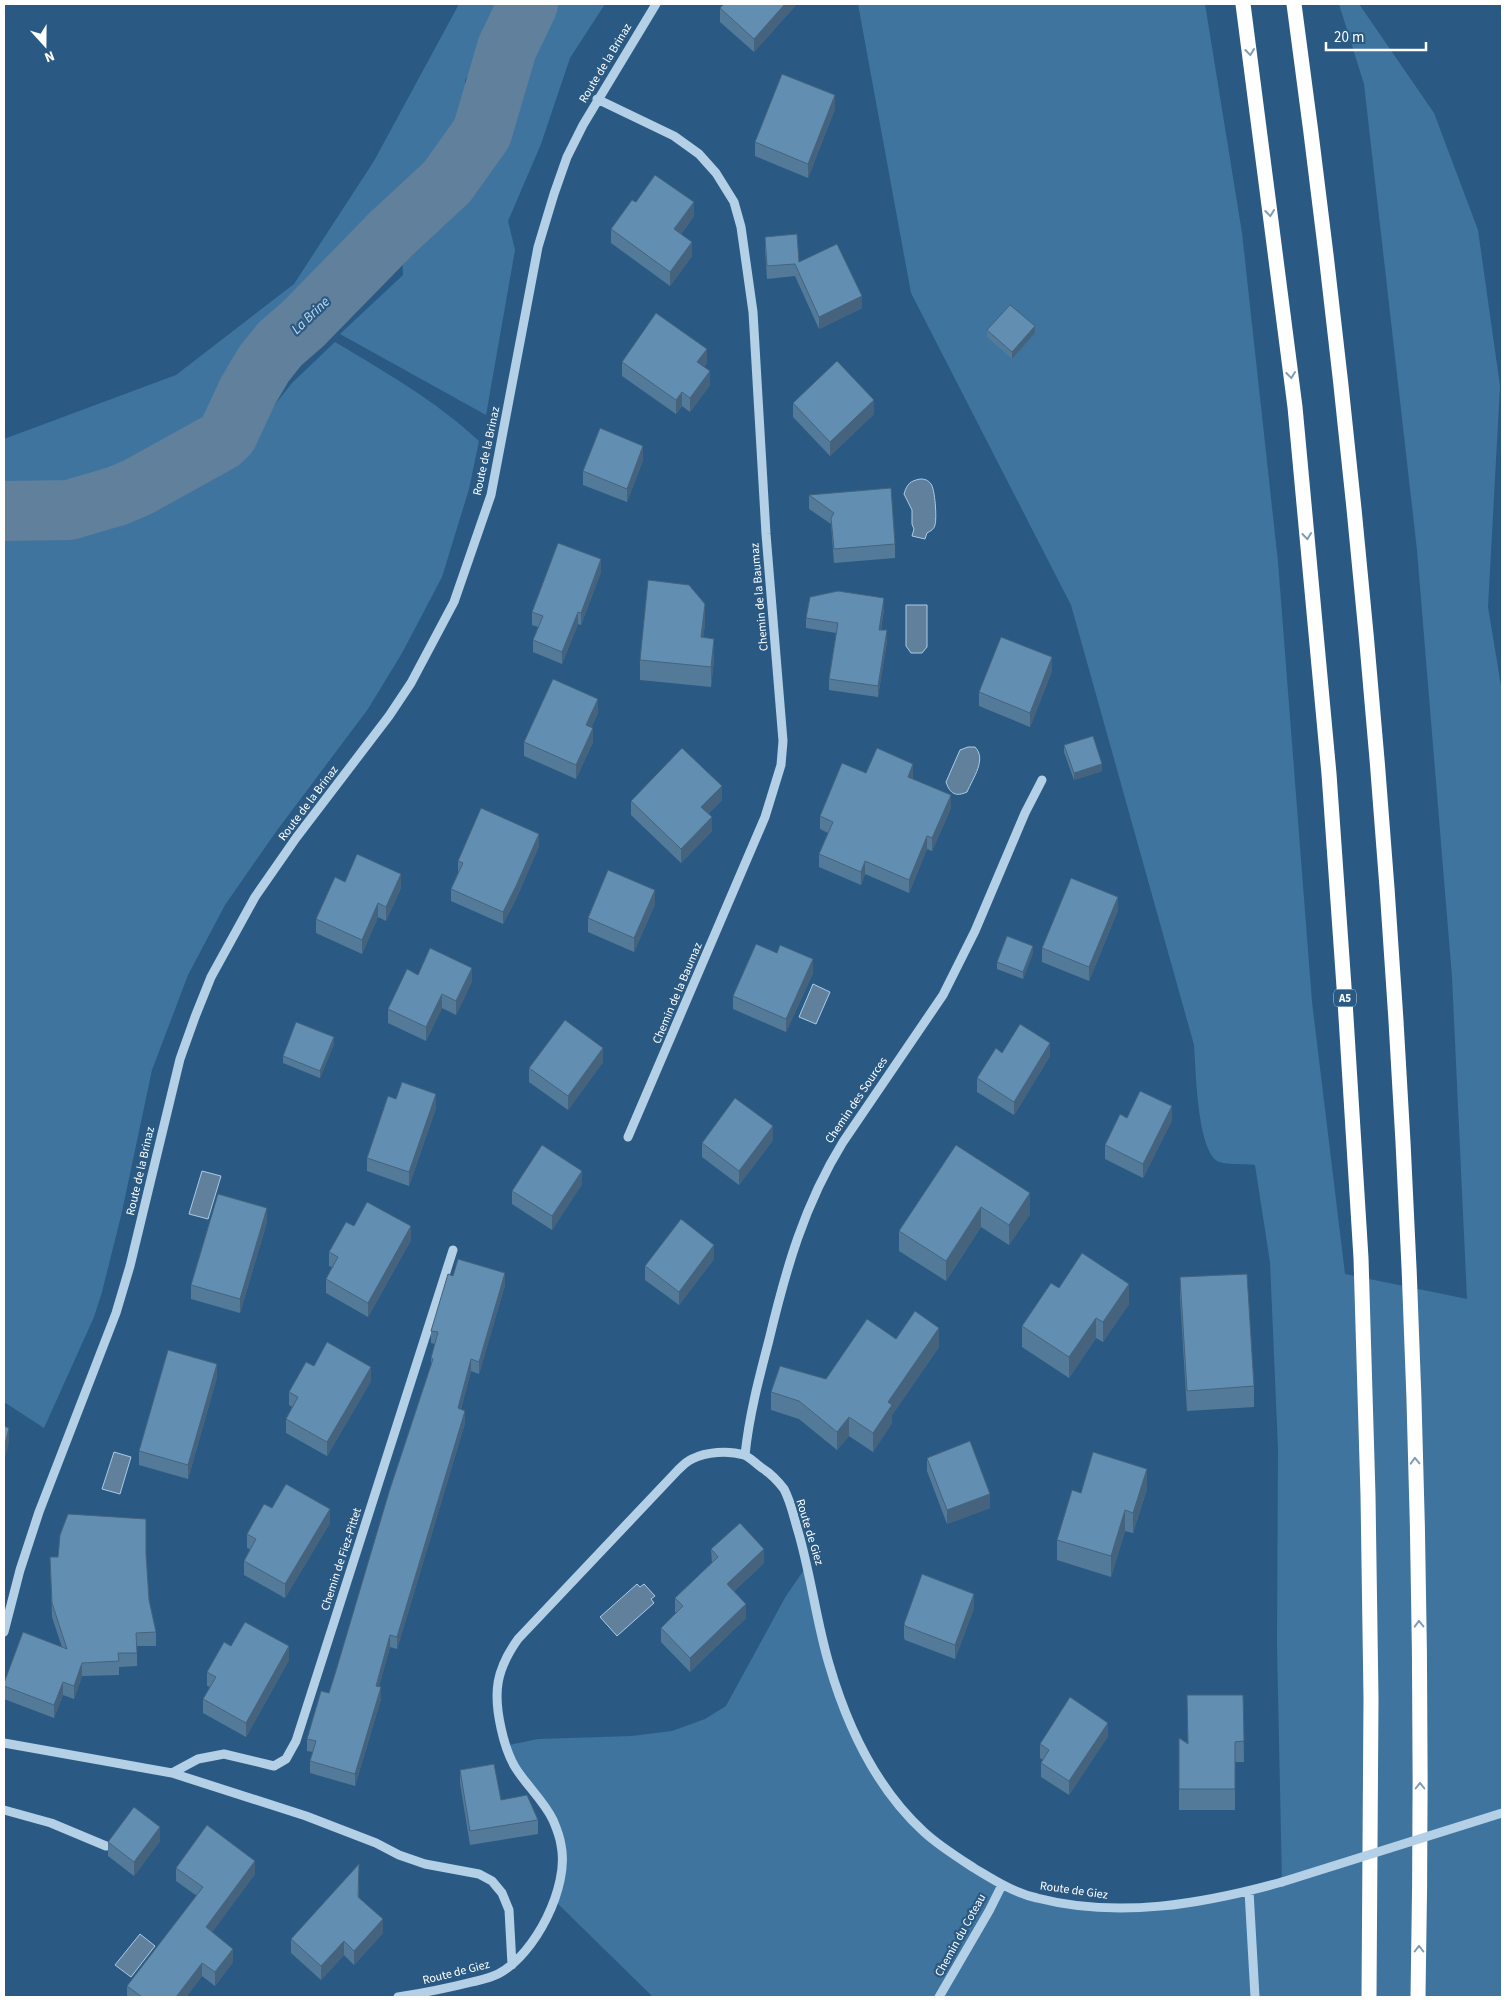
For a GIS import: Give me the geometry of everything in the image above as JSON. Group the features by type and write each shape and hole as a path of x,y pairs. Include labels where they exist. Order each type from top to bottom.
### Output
{"highway":[{"name":"A5","path":"1243,4 1296,417 1329,774 1348,1050 1361,1258 1368,1495 1371,1698 1369,1997"},
{"path":"1294,4 1339,363 1362,579 1378,761 1392,965 1409,1273 1417,1502 1420,1697 1418,1997"}],"street":[{"name":"Route de la Brinaz","path":"4,1632 20,1570 39,1512 116,1313 130,1266 180,1059 194,1017 212,977 255,897 296,838 389,716 411,683 454,602 491,496 538,247 566,157 597,99 656,4"},
{"name":"Chemin de la Baumaz","path":"597,99 674,136 699,154 716,173 734,202 741,226 753,312 766,534 783,741 781,765 765,817 628,1137"},
{"name":"Chemin des Sources","path":"745,1455 749,1420 785,1276 798,1234 815,1192 827,1167 843,1142 943,995 975,931 1025,813 1042,780"},
{"name":"Chemin de Fiez-Pittet","path":"172,1773 198,1759 224,1754 274,1766 286,1759 296,1741 454,1250"},
{"name":"Route de Giez","path":"398,1997 497,1975 512,1965 529,1947 545,1924 554,1900 559,1878 562,1845 552,1818 515,1767 505,1746 496,1707 496,1694 504,1661 518,1639 671,1477 690,1459 705,1454 721,1452 745,1455 771,1474 784,1489 808,1564 829,1665 855,1736 873,1768 899,1804 924,1832 966,1863 1002,1885 1036,1898 1075,1906 1148,1908 1249,1891 1502,1813"},
{"path":"4,1743 172,1773 306,1816 425,1864 479,1874 492,1881 502,1893 509,1910 512,1965"},
{"path":"4,1810 51,1823 106,1846"},
{"name":"Chemin du Coteau","path":"939,1997 1002,1885"},
{"path":"1249,1891 1255,1997"}],"shaded area":[{"path":"459,4 514,4 465,80 467,117 430,179 354,256 304,300 266,339 233,402 204,443 120,488 61,502 4,498 4,439 176,375 294,284 374,161"},
{"path":"542,4 605,4 570,58 541,144 508,221 515,250 486,415 340,334 403,275 402,249 446,207 492,127 528,27"},
{"path":"858,4 1205,4 1242,233 1278,562 1312,1002 1345,1274 1467,1299 1452,977 1417,550 1364,84 1339,4 1359,4 1434,113 1478,230 1500,386 1488,607 1502,692 1502,1997 653,1997 554,1900 562,1861 552,1818 505,1746 538,1739 632,1736 672,1731 705,1719 726,1706 786,1596 808,1564 819,1624 855,1736 899,1804 967,1863 1036,1898 1148,1908 1282,1882 1277,1645 1278,1448 1270,1262 1255,1165 1220,1162 1210,1153 1201,1125 1194,1045 1071,605 911,293"},
{"path":"335,342 428,400 463,426 479,441 469,489 442,577 402,653 368,709 275,833 225,905 188,975 152,1070 121,1216 102,1292 94,1317 44,1428 4,1402 4,519 55,523 86,519 148,496 218,466 257,427 292,383"},
{"path":"920,479 926,480 931,484 934,492 936,516 934,528 927,533 925,539 912,536 914,529 912,510 904,494 909,483"},
{"path":"906,605 927,605 927,647 922,653 911,653 906,646"},
{"path":"975,747 978,752 980,757 978,769 967,792 957,794 949,789 946,782 960,750"},
{"path":"813,984 830,992 816,1024 799,1017"},
{"path":"202,1171 221,1176 208,1219 189,1214"},
{"path":"114,1452 131,1457 120,1494 102,1489"},
{"path":"637,1584 640,1587 644,1584 655,1596 651,1599 654,1603 617,1636 600,1617"},
{"path":"140,1934 155,1946 131,1977 115,1965"}],"building":[{"path":"724,4 785,4 754,39 720,8"},
{"path":"782,74 835,95 808,164 755,142"},
{"path":"655,175 694,202 674,229 692,242 670,272 611,229 632,200 636,202"},
{"path":"797,234 799,262 837,244 862,296 819,317 795,264 767,266 765,237"},
{"path":"1010,305 1035,326 1012,352 987,330"},
{"path":"656,313 707,349 697,362 710,371 690,398 682,392 676,400 622,362"},
{"path":"837,361 874,400 830,442 793,403"},
{"path":"600,428 643,446 627,489 583,471"},
{"path":"891,488 895,544 834,549 831,518 834,513 809,495"},
{"path":"558,543 601,559 581,613 578,612 562,652 533,640 543,616 532,612"},
{"path":"648,580 689,585 705,604 701,637 714,639 711,667 640,660"},
{"path":"838,591 884,598 879,630 887,630 878,686 829,679 838,623 806,618 810,597"},
{"path":"1001,637 1052,657 1030,713 979,692"},
{"path":"553,679 598,699 586,725 593,728 576,765 524,742"},
{"path":"1093,736 1102,764 1074,773 1064,745"},
{"path":"682,748 722,786 701,807 712,817 681,849 631,801"},
{"path":"877,748 913,764 908,777 951,795 932,838 927,836 909,880 865,861 861,872 819,854 833,822 820,816 842,763 866,773"},
{"path":"481,808 539,834 503,912 451,889 463,863 458,861"},
{"path":"357,854 401,874 386,907 378,903 362,940 316,919 335,877 345,882"},
{"path":"608,870 655,890 634,938 588,918"},
{"path":"1071,878 1118,897 1089,967 1042,948"},
{"path":"1007,936 1033,946 1023,972 997,962"},
{"path":"756,944 777,953 780,945 813,959 786,1019 733,996"},
{"path":"430,948 472,968 456,1001 442,994 426,1027 388,1009 407,969 418,975"},
{"path":"565,1020 603,1048 568,1096 529,1068"},
{"path":"296,1022 334,1037 320,1071 283,1056"},
{"path":"1020,1024 1050,1043 1014,1102 977,1078 996,1048 1002,1053"},
{"path":"402,1082 436,1094 409,1172 367,1158 388,1096 396,1099"},
{"path":"1140,1091 1172,1106 1143,1164 1105,1145 1120,1114 1127,1118"},
{"path":"735,1098 773,1126 739,1171 702,1143"},
{"path":"542,1145 582,1171 552,1216 512,1191"},
{"path":"956,1145 1030,1193 1009,1225 981,1207 946,1261 899,1231"},
{"path":"218,1194 267,1208 240,1299 191,1285"},
{"path":"367,1202 411,1226 368,1303 326,1279 338,1257 329,1252 346,1222 354,1226"},
{"path":"681,1219 714,1245 679,1292 645,1266"},
{"path":"1082,1253 1129,1284 1103,1322 1096,1318 1069,1357 1022,1326 1051,1283 1059,1288"},
{"path":"458,1259 505,1273 479,1362 471,1359 458,1408 465,1411 397,1637 390,1635 376,1686 381,1687 355,1774 310,1761 316,1741 307,1739 321,1691 329,1693 335,1674 389,1492 433,1359 431,1358 438,1332 431,1331 448,1274 453,1276"},
{"path":"1247,1274 1254,1386 1187,1391 1180,1277"},
{"path":"915,1311 939,1328 888,1402 892,1405 873,1433 849,1417 837,1432 799,1401 771,1392 780,1366 826,1379 867,1319 896,1339"},
{"path":"327,1342 371,1367 327,1442 286,1419 298,1397 289,1392 306,1362 314,1366"},
{"path":"168,1350 217,1364 188,1465 139,1451"},
{"path":"4,1426 9,1428 4,1448"},
{"path":"970,1441 990,1494 947,1510 927,1458"},
{"path":"1093,1452 1147,1469 1133,1513 1125,1510 1111,1556 1057,1540 1072,1490 1081,1493"},
{"path":"286,1484 330,1509 285,1584 244,1561 256,1539 247,1534 264,1504 272,1508"},
{"path":"68,1514 146,1519 149,1600 156,1632 136,1633 137,1653 118,1653 119,1661 82,1663 74,1686 63,1682 54,1705 4,1686 4,1683 23,1632 67,1649 52,1603 50,1557 58,1557 60,1535"},
{"path":"740,1523 764,1549 727,1584 746,1604 690,1658 661,1628 683,1606 675,1598 718,1557 711,1549"},
{"path":"922,1574 974,1594 955,1645 904,1624"},
{"path":"245,1622 289,1646 246,1723 203,1699 216,1677 207,1672 224,1642 231,1646"},
{"path":"1187,1695 1243,1695 1244,1741 1235,1742 1235,1789 1179,1789 1179,1738 1188,1744"},
{"path":"1070,1697 1108,1723 1069,1781 1041,1763 1049,1750 1040,1744"},
{"path":"494,1764 501,1800 527,1795 538,1820 470,1831 460,1770"},
{"path":"134,1807 160,1827 134,1862 108,1842"},
{"path":"207,1825 255,1861 206,1927 233,1949 215,1972 202,1963 176,1997 142,1997 127,1986 203,1887 176,1868"},
{"path":"359,1864 358,1897 383,1919 354,1951 344,1941 321,1966 291,1939"}],"waterway":[{"name":"La Brine","path":"4,511 69,510 117,496 138,487 221,441 228,434 248,391 264,364 280,344 303,324 391,234 447,182 482,133 507,48 528,4"}]}
